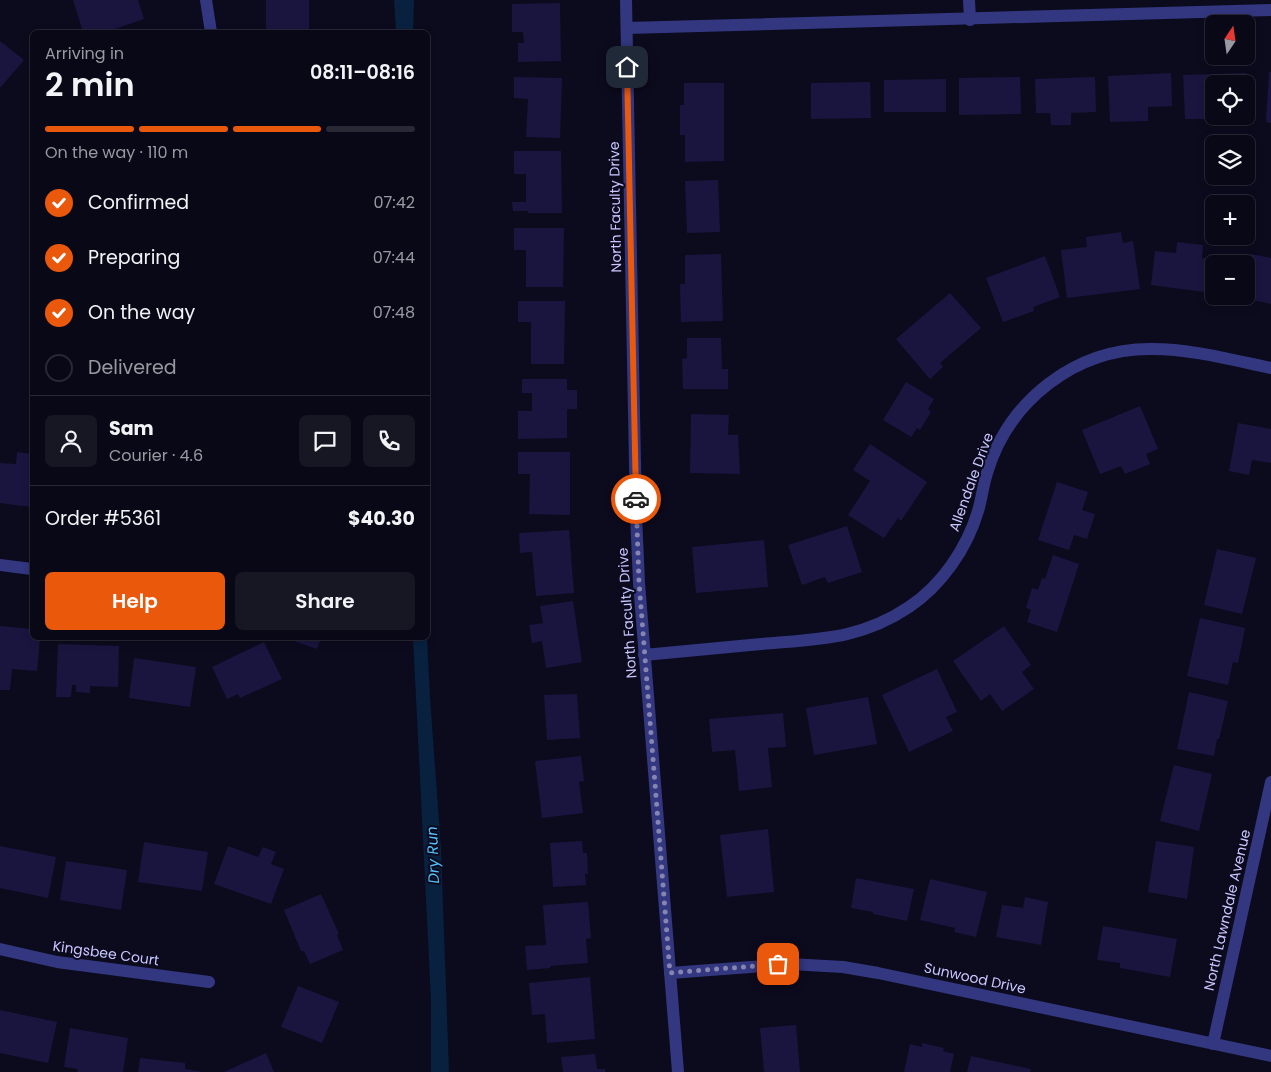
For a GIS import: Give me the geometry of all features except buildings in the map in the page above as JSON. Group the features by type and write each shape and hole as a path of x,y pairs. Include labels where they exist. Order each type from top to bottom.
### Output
{"street":[{"path":"206,0 211,30"},
{"name":"North Faculty Drive","path":"626,0 636,515 644,655 678,1072"},
{"path":"970,0 970,20"},
{"path":"627,28 970,20 1271,10"},
{"name":"Allendale Drive","path":"644,655 844,636 873,627 911,606 946,573 959,554 975,521 987,473 996,449 1007,428 1030,399 1048,383 1080,364 1114,352 1151,349 1187,351 1271,368"},
{"path":"0,564 30,569"},
{"name":"North Lawndale Avenue","path":"1213,1044 1271,782"},
{"name":"Kingsbee Court","path":"0,949 57,962 209,982"},
{"name":"Sunwood Drive","path":"670,973 778,964 843,967 1271,1056"}],"water":[{"path":"394,0 414,0 413,30 396,30"},
{"name":"Dry Run","path":"413,640 427,640 441,849 449,1072 431,1072 431,1000"}],"way so far":[{"path":"636,499 639,582 670,973 778,964"}],"route":[{"path":"627,67 636,499"}]}
